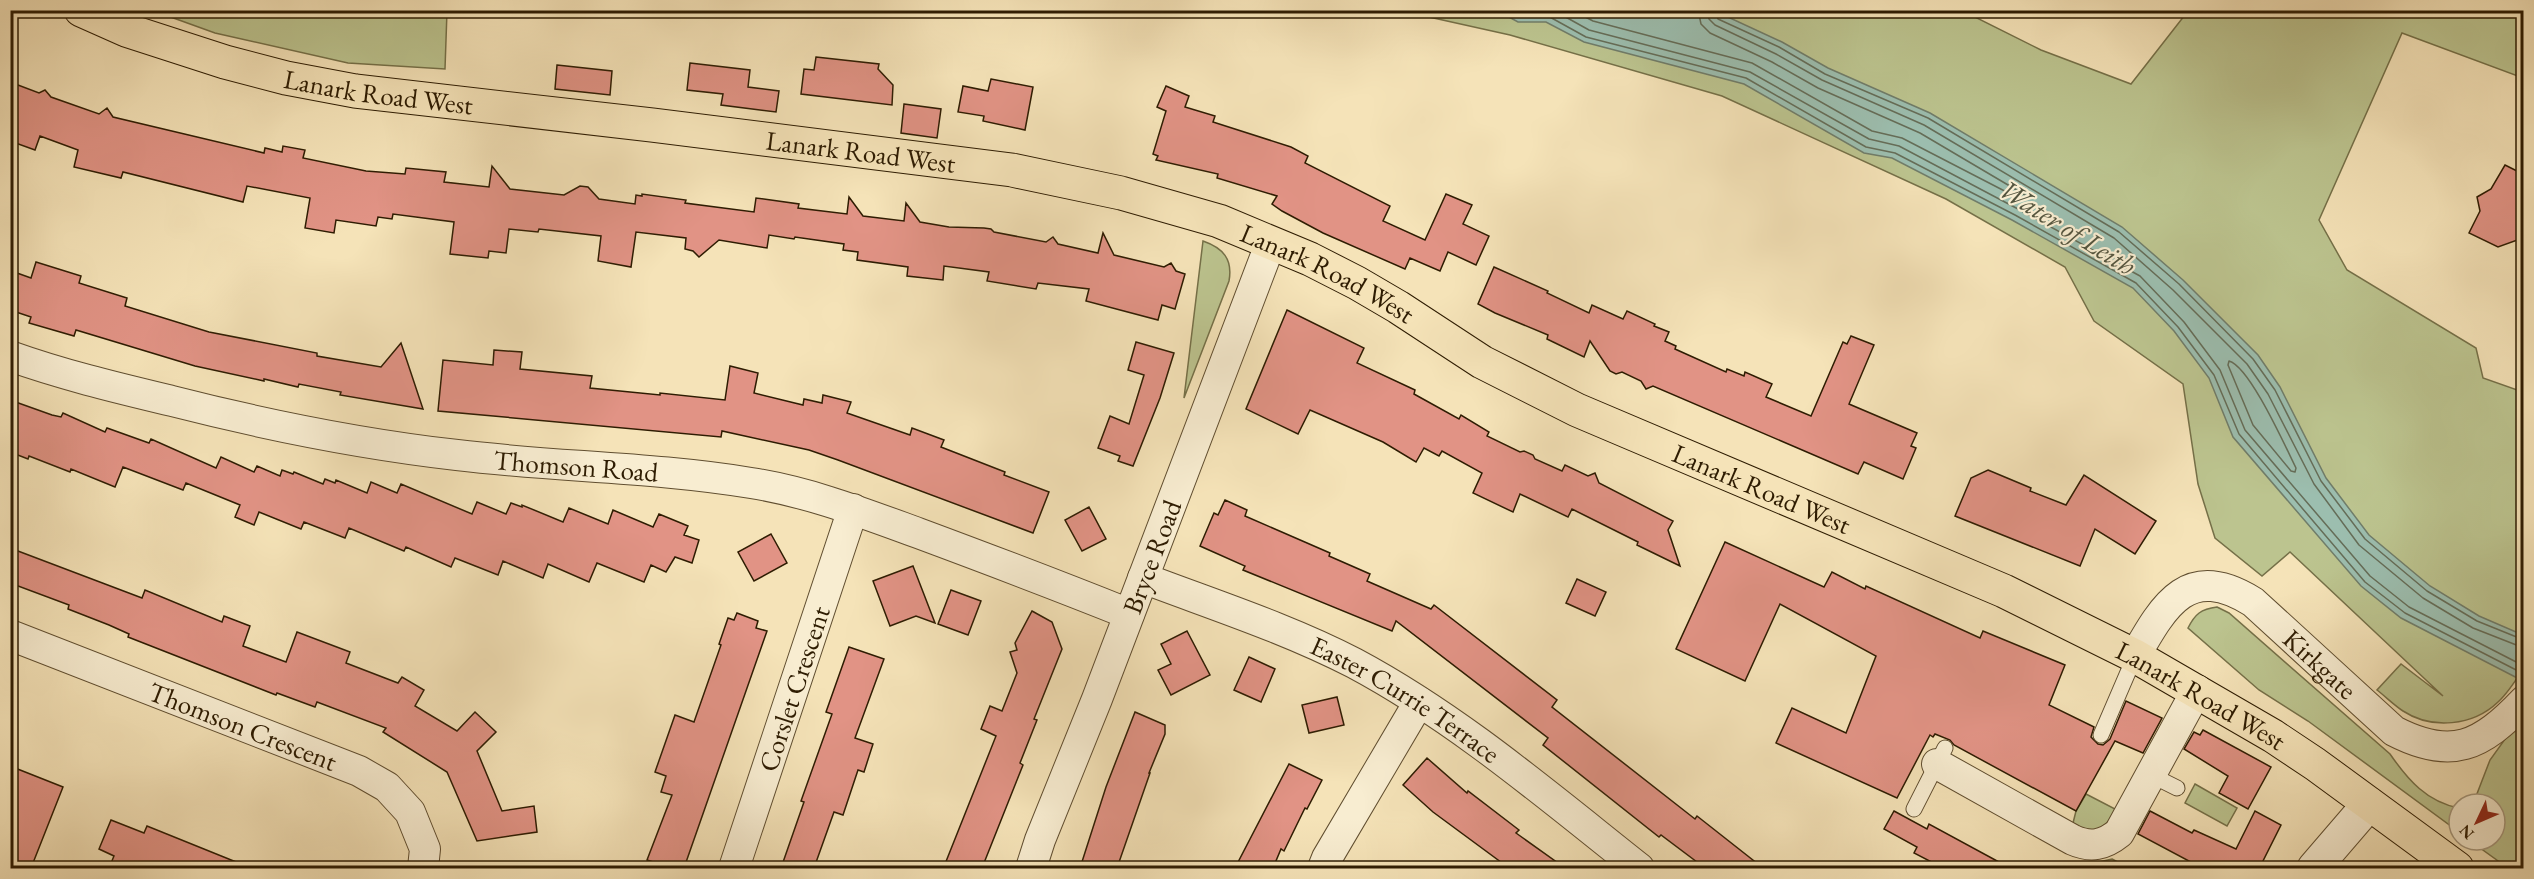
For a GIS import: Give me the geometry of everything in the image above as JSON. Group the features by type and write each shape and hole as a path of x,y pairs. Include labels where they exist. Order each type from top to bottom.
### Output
{"main road":[{"name":"Lanark Road West","path":"81,10 126,30 225,62 286,78 356,91 652,124 1012,170 1177,207 1271,242 1357,283 1482,362 1577,410 2004,591 2135,656 2197,690 2315,764 2457,868"}],"street":[{"name":"Bryce Road","path":"1031,868 1271,242"},
{"name":"Thomson Road","path":"10,356 100,384 269,424 360,442 455,455 752,483 801,493 853,509 1129,614"},
{"name":"Corslet Crescent","path":"734,868 853,509"},
{"name":"Easter Currie Terrace","path":"1143,578 1291,632 1356,664 1419,702 1526,779 1639,868"},
{"name":"Kirkgate","path":"2135,656 2153,624 2177,596 2194,588 2212,584 2234,590 2253,602 2394,731 2415,742 2453,748 2474,741 2504,722 2523,701"},
{"name":"Thomson Crescent","path":"10,635 368,777 387,787 410,812 425,849 423,868"},
{"path":"1941,756 2073,840 2092,845 2111,840 2119,833 2164,781 2197,690"},
{"path":"1323,868 1419,702"},
{"path":"2314,868 2369,804"}],"lane":[{"path":"2101,735 2135,656"},
{"path":"1914,809 1941,756"}],"green space":[{"path":"154,11 447,11 445,69 348,63 215,33"},
{"path":"1402,11 1963,11 2041,50 2131,84 2188,11 2523,11 2523,78 2402,33 2319,220 2347,270 2476,348 2483,378 2523,392 2523,669 2505,695 2488,710 2477,716 2452,723 2439,723 2414,717 2377,690 2401,664 2443,696 2290,552 2262,576 2215,538 2198,484 2183,384 2094,321 2065,267 1946,199 1722,96 1510,35"},
{"path":"1203,241 1216,247 1225,255 1230,273 1229,281 1184,398"},
{"path":"2217,607 2229,613 2390,754 2411,781 2437,801 2447,805 2447,823 2308,721 2259,690 2188,628 2199,613"},
{"path":"2523,714 2523,868 2508,868 2486,852 2507,852 2507,792 2478,792 2490,760"},
{"path":"2195,784 2237,808 2227,826 2185,803"},
{"path":"2086,794 2117,810 2105,825 2087,833 2073,823 2076,811"},
{"path":"2112,859 2129,868 2088,868 2090,864"}],"water":[{"name":"Water of Leith","path":"1498,11 1715,11 1782,42 1828,68 1930,113 2122,227 2183,280 2258,355 2280,387 2326,478 2369,535 2430,586 2479,616 2523,635 2523,681 2401,618 2361,586 2233,437 2209,378 2174,331 2133,288 2012,220 1892,158 1864,153 1744,84 1584,42 1546,22 1518,22"}],"building":[{"path":"816,57 879,64 878,69 893,85 892,105 801,94 804,69 814,70"},
{"path":"690,63 750,70 748,87 779,91 776,112 721,105 723,94 687,90"},
{"path":"557,65 612,71 610,95 555,89"},
{"path":"991,79 1033,87 1025,130 983,121 984,116 958,112 963,86 988,91"},
{"path":"10,82 39,93 45,90 51,97 99,114 107,108 113,117 264,153 265,148 282,152 283,146 305,150 303,158 366,171 405,174 406,168 446,172 444,182 489,187 492,166 510,189 564,195 580,186 588,187 599,199 635,204 636,195 642,196 642,194 686,200 685,203 754,212 756,198 799,204 798,208 847,214 849,197 863,216 904,221 906,203 920,222 949,227 991,229 994,232 1046,242 1053,237 1058,244 1098,253 1103,233 1114,255 1164,267 1171,263 1176,271 1185,274 1175,309 1162,305 1158,320 1086,301 1089,289 1038,283 1036,289 987,281 989,272 944,266 943,280 907,276 908,267 857,260 858,252 843,250 844,244 795,237 794,239 769,235 767,248 719,240 699,257 693,251 685,249 686,238 636,232 631,267 598,261 601,236 539,229 538,232 509,229 506,253 489,251 488,258 450,254 454,222 393,214 392,219 378,217 376,226 336,220 334,233 305,228 310,198 247,186 243,202 123,172 121,178 74,167 78,150 40,136 35,150 10,141"},
{"path":"1166,86 1189,96 1185,107 1215,116 1213,122 1291,147 1308,156 1305,163 1390,206 1383,221 1425,240 1446,194 1472,205 1463,224 1489,236 1476,265 1448,252 1440,271 1410,258 1405,269 1323,233 1282,211 1272,204 1277,196 1217,178 1218,174 1156,160 1158,156 1153,154 1166,111 1157,107"},
{"path":"904,104 941,109 937,138 901,133"},
{"path":"2505,165 2523,174 2523,238 2498,247 2469,233 2480,211 2477,197 2491,189"},
{"path":"36,262 81,276 79,283 127,298 125,306 209,332 317,353 317,356 381,367 401,343 423,409 340,395 341,392 299,384 298,387 264,379 264,381 195,366 76,330 74,336 29,323 31,317 10,310 10,293 17,273 31,278"},
{"path":"1494,267 1548,291 1547,293 1589,313 1592,305 1623,319 1627,311 1655,324 1654,326 1669,332 1665,341 1676,346 1675,349 1726,372 1727,369 1744,376 1745,372 1772,384 1766,397 1811,416 1843,342 1847,344 1851,336 1874,345 1849,404 1917,433 1911,446 1916,448 1903,479 1864,462 1858,474 1653,386 1646,389 1641,381 1622,372 1616,374 1610,371 1590,341 1584,357 1547,339 1548,335 1495,313 1478,304"},
{"path":"1287,310 1364,348 1357,363 1415,390 1414,394 1459,419 1461,415 1489,432 1487,436 1520,452 1524,451 1533,455 1535,459 1562,471 1565,465 1588,476 1595,473 1599,483 1673,521 1668,530 1680,566 1572,509 1568,517 1520,494 1513,512 1473,493 1482,473 1442,451 1439,456 1424,448 1416,462 1383,442 1310,410 1298,434 1246,409"},
{"path":"1136,342 1174,353 1160,398 1133,466 1118,461 1120,456 1098,448 1110,416 1129,424 1144,375 1128,370"},
{"path":"494,350 522,352 520,369 592,376 590,388 660,395 660,393 725,400 730,366 758,373 754,393 803,405 804,399 822,403 823,395 851,402 847,413 910,435 912,428 944,440 941,447 1049,492 1033,533 809,450 722,431 721,437 438,411 443,360 493,365"},
{"path":"10,400 52,415 61,417 63,413 105,432 107,428 149,443 151,439 216,468 221,457 254,472 257,466 280,476 282,470 293,474 294,472 323,484 325,479 335,483 336,480 367,493 371,482 397,493 401,484 472,514 477,502 506,514 511,503 522,507 522,505 563,522 569,508 608,524 613,510 653,527 659,514 688,526 684,535 699,540 692,563 675,557 666,572 651,565 644,582 597,563 589,582 548,564 543,578 503,561 498,575 455,558 451,567 406,547 404,551 349,528 345,538 304,522 301,529 259,512 254,525 235,517 240,505 186,483 183,490 123,467 115,487 71,469 70,472 29,456 28,459 10,452"},
{"path":"1988,470 2031,488 2030,491 2066,505 2084,475 2156,521 2135,554 2095,529 2080,566 1955,516 1971,478"},
{"path":"1225,500 1247,510 1245,516 1330,553 1329,556 1370,574 1367,581 1431,609 1434,605 1557,700 1552,707 1695,819 1697,816 1763,868 1705,868 1661,835 1659,837 1543,745 1548,738 1396,621 1392,631 1243,570 1245,566 1200,546 1214,513 1218,515"},
{"path":"1089,507 1106,539 1082,551 1065,520"},
{"path":"771,534 787,563 754,581 738,552"},
{"path":"1725,542 1824,587 1832,572 1865,589 1866,586 1980,638 1983,631 2065,665 2049,705 2094,727 2091,737 2098,744 2103,745 2110,739 2126,701 2162,718 2143,753 2115,741 2076,811 1954,745 1950,740 1935,734 1933,737 1930,735 1897,798 1776,743 1792,708 1846,733 1876,656 1780,604 1745,681 1676,649"},
{"path":"10,548 142,598 145,590 222,622 224,616 250,626 243,646 286,662 297,632 350,652 346,663 398,683 402,677 424,690 415,706 457,731 475,712 496,732 477,751 502,811 534,806 537,832 477,841 447,772 383,732 386,728 317,702 315,707 277,693 276,695 128,637 129,634 68,609 69,605 10,583"},
{"path":"913,566 935,623 916,616 890,626 873,581"},
{"path":"1577,579 1606,592 1595,616 1566,603"},
{"path":"951,590 981,601 968,635 938,624"},
{"path":"1032,611 1052,622 1062,649 1034,719 1037,720 1020,763 1023,765 982,868 958,868 945,864 996,736 981,729 990,706 1002,711 1017,673 1010,652 1017,650 1015,643"},
{"path":"737,613 758,621 756,628 767,631 684,868 672,868 647,860 672,795 661,792 666,776 655,772 675,715 694,722 728,618 734,620"},
{"path":"1187,631 1210,675 1171,695 1158,670 1171,664 1161,644"},
{"path":"849,647 884,659 855,738 873,744 864,772 858,770 843,815 834,812 814,868 781,868 804,802 801,801 832,714 826,712"},
{"path":"1249,657 1275,669 1261,702 1234,690"},
{"path":"1337,697 1344,725 1309,733 1302,705"},
{"path":"1135,712 1165,725 1165,734 1149,773 1117,868 1080,868 1106,787"},
{"path":"2203,730 2271,767 2248,809 2219,793 2228,776 2184,749 2194,732 2200,735"},
{"path":"1427,758 1467,793 1468,791 1519,830 1516,833 1565,868 1509,868 1433,812 1403,785"},
{"path":"1289,764 1322,780 1307,809 1305,808 1284,851 1281,849 1273,868 1235,868"},
{"path":"10,766 63,787 31,868 10,868"},
{"path":"1894,811 1927,829 1929,824 2010,868 1943,868 1914,853 1917,847 1884,829"},
{"path":"2150,811 2192,833 2194,830 2236,849 2255,811 2281,825 2262,863 2273,868 2202,868 2138,834"},
{"path":"111,820 144,833 147,826 251,868 109,868 114,856 99,849"}]}
